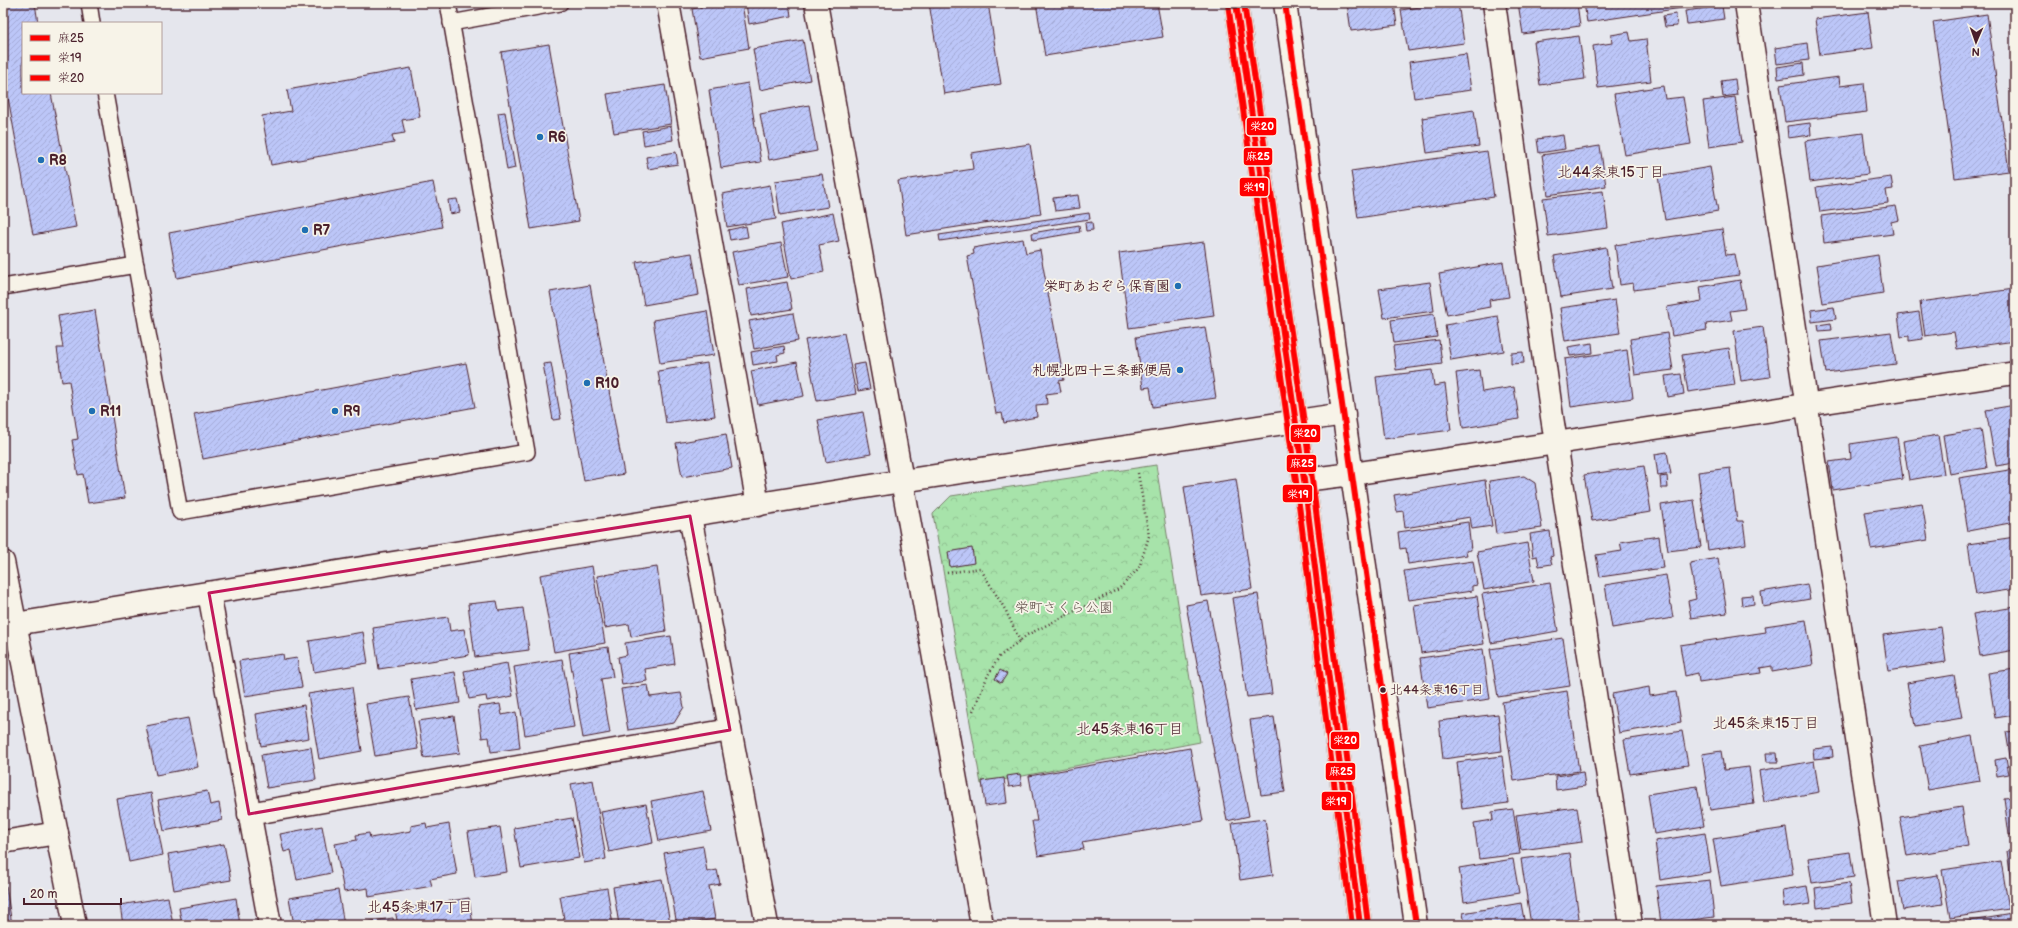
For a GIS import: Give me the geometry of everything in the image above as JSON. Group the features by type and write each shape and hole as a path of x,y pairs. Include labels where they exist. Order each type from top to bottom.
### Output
{"street":[{"path":"668,3 758,504"},
{"path":"816,3 982,925"},
{"path":"1236,3 1304,480 1360,925"},
{"path":"1285,3 1416,925"},
{"path":"1494,3 1555,443 1631,925"},
{"path":"1746,3 1808,405 1885,925"},
{"path":"1304,480 1352,474 2015,373"},
{"path":"15,624 902,481 1344,414"},
{"path":"690,516 767,925"},
{"path":"3,562 75,925"},
{"path":"209,593 270,925"},
{"path":"249,814 730,730"},
{"path":"3,842 57,833"}],"lane":[{"path":"89,3 92,22"},
{"path":"105,94 180,512 527,452 448,3"},
{"path":"451,23 560,3"},
{"path":"3,287 136,265"}],"path":[{"path":"972,715 988,675 999,657 1028,635 1119,589 1139,568 1149,536 1137,470"},
{"path":"946,573 980,568 1006,611 1020,641"}],"highlighted area":[{"path":"690,516 730,730 249,814 209,593"}],"green space":[{"name":"栄町さくら公園","path":"1156,465 1200,742 981,784 933,514 951,496"}],"building":[{"name":"R8","path":"3,3 35,3 38,22 22,22 22,94 51,94 76,227 33,235 3,70"},
{"path":"726,3 742,3 749,48 700,57 692,9"},
{"path":"746,3 789,3 791,16 749,24"},
{"path":"929,3 988,3 1001,84 944,94"},
{"path":"1036,3 1157,3 1163,37 1045,56"},
{"path":"1347,3 1394,3 1397,25 1351,31"},
{"path":"1445,3 1458,3 1464,43 1408,51 1401,10"},
{"path":"1518,3 1577,3 1580,26 1523,34"},
{"path":"1584,3 1716,3 1587,22"},
{"path":"1722,6 1724,19 1687,24 1685,11"},
{"path":"1868,12 1873,48 1820,55 1815,19"},
{"path":"1676,14 1677,26 1665,27 1663,16"},
{"path":"1987,14 2009,171 1955,178 1933,22"},
{"path":"1629,32 1631,41 1646,39 1651,81 1598,88 1593,46 1612,43 1611,35"},
{"path":"1579,36 1585,79 1540,85 1534,42"},
{"path":"803,40 810,80 760,90 753,49"},
{"path":"1807,43 1809,60 1777,64 1775,48"},
{"name":"R6","path":"549,44 579,221 531,229 501,52"},
{"path":"1466,54 1471,90 1414,98 1409,62"},
{"path":"1803,63 1804,75 1778,79 1777,67"},
{"path":"411,68 420,117 402,120 405,133 392,135 394,143 271,165 262,116 291,111 287,90"},
{"path":"1839,77 1840,86 1864,83 1867,112 1785,122 1780,85"},
{"path":"1735,79 1737,95 1723,97 1721,81"},
{"path":"748,83 761,162 721,168 709,90"},
{"path":"665,85 671,124 614,133 607,94"},
{"path":"1663,86 1665,99 1683,97 1691,144 1625,155 1614,94"},
{"path":"1735,97 1742,142 1709,147 1703,101"},
{"path":"809,105 817,151 769,160 760,114"},
{"path":"1474,110 1479,146 1427,153 1422,118"},
{"path":"505,112 515,168 507,170 498,113"},
{"path":"1810,123 1811,135 1788,138 1787,126"},
{"path":"671,126 673,140 644,145 642,131"},
{"path":"1863,133 1868,174 1810,182 1805,141"},
{"path":"1563,135 1565,149 1539,153 1537,139"},
{"path":"1030,144 1041,214 906,235 898,181 973,169 971,153"},
{"path":"1600,146 1606,186 1548,195 1542,155"},
{"path":"1487,151 1494,197 1358,218 1351,171"},
{"path":"676,152 678,164 648,169 646,157"},
{"path":"1710,167 1718,211 1665,220 1658,176"},
{"path":"822,174 828,207 780,215 775,181"},
{"path":"1891,177 1893,189 1886,190 1888,203 1820,212 1816,187"},
{"name":"R7","path":"433,182 442,227 177,278 169,233"},
{"path":"770,185 776,219 727,227 722,194"},
{"path":"1603,191 1608,228 1548,236 1543,198"},
{"path":"1078,195 1080,208 1055,211 1053,198"},
{"path":"457,199 460,212 450,214 448,200"},
{"path":"1896,206 1899,220 1891,222 1893,234 1824,243 1821,216"},
{"path":"833,213 839,241 819,245 824,272 791,279 781,224"},
{"path":"1089,213 1090,219 940,241 939,235"},
{"path":"1092,222 1093,230 1086,231 1085,223"},
{"path":"1079,225 1080,232 1033,240 1032,233"},
{"path":"746,226 748,237 730,240 728,230"},
{"path":"1722,229 1726,255 1735,254 1739,275 1634,290 1633,283 1620,285 1615,245"},
{"path":"1023,239 1026,253 1040,250 1064,380 1059,381 1061,392 1046,394 1047,404 1036,405 1037,417 1004,423 1002,413 996,414 967,256 974,254 973,248"},
{"path":"1204,242 1214,316 1129,328 1119,253"},
{"path":"781,243 788,277 739,285 732,252"},
{"path":"1606,247 1612,289 1561,297 1554,256"},
{"path":"692,253 699,295 644,305 636,262"},
{"path":"1878,255 1883,293 1823,303 1817,265"},
{"path":"1503,262 1509,297 1489,300 1490,307 1447,315 1439,274"},
{"path":"1740,280 1745,309 1730,311 1732,320 1706,324 1707,330 1672,336 1667,307 1702,301 1700,287"},
{"path":"787,282 792,309 751,316 747,289"},
{"path":"1430,282 1434,311 1384,318 1379,289"},
{"name":"R10","path":"590,285 624,474 584,481 550,292"},
{"path":"2014,289 2015,341 1957,349 1954,332 1925,336 1920,302"},
{"path":"1615,300 1620,333 1565,341 1560,308"},
{"path":"1834,307 1836,319 1812,322 1811,310"},
{"name":"R11","path":"95,310 125,498 88,503 83,474 78,475 72,440 78,439 69,381 62,382 57,348 63,348 58,316"},
{"path":"707,311 714,355 660,363 653,320"},
{"path":"1919,312 1923,339 1909,341 1909,336 1901,337 1898,315"},
{"path":"793,313 798,341 754,349 749,321"},
{"path":"1434,314 1437,337 1394,343 1391,320"},
{"path":"1498,316 1504,351 1451,360 1445,325"},
{"path":"1831,323 1832,330 1819,331 1818,325"},
{"path":"1205,327 1216,398 1153,407 1150,387 1143,388 1136,337"},
{"path":"1763,327 1770,377 1741,381 1734,331"},
{"path":"1891,332 1896,364 1826,373 1821,341"},
{"path":"844,333 856,394 817,401 805,340"},
{"path":"1667,333 1673,370 1635,375 1630,339"},
{"path":"1439,340 1442,364 1396,370 1393,346"},
{"path":"1592,343 1593,353 1570,356 1568,347"},
{"path":"784,346 785,353 777,355 778,361 753,365 751,352"},
{"path":"1729,348 1735,385 1688,392 1682,355"},
{"path":"1627,350 1633,398 1571,407 1565,359"},
{"path":"1523,352 1524,363 1511,364 1511,353"},
{"path":"797,362 804,396 758,405 751,371"},
{"name":"R9","path":"466,363 475,407 203,459 194,414"},
{"path":"551,363 561,419 553,420 543,364"},
{"path":"707,363 715,416 666,423 658,371"},
{"path":"865,363 870,389 858,391 853,365"},
{"path":"1432,370 1434,386 1445,384 1451,430 1384,439 1376,377"},
{"path":"1479,370 1482,392 1514,387 1519,419 1463,428 1456,373"},
{"path":"1681,374 1684,394 1668,397 1665,376"},
{"path":"2015,405 2015,463 1996,466 1986,410"},
{"path":"863,412 871,454 826,462 818,420"},
{"path":"1981,429 1987,468 1949,474 1943,435"},
{"path":"726,434 732,468 682,477 676,443"},
{"path":"1938,435 1944,474 1909,480 1903,441"},
{"path":"1897,437 1903,479 1833,490 1829,462 1851,459 1850,444"},
{"path":"1667,452 1671,474 1658,476 1655,454"},
{"path":"1644,466 1651,512 1592,521 1584,475"},
{"path":"1730,468 1737,521 1743,521 1746,544 1708,550 1698,472"},
{"path":"2015,469 2015,522 1968,531 1959,478"},
{"path":"1524,476 1535,483 1542,528 1496,534 1489,481"},
{"path":"1667,476 1668,488 1661,488 1660,477"},
{"path":"1236,479 1252,589 1201,596 1184,487"},
{"path":"1485,480 1492,526 1472,529 1470,517 1405,528 1403,511 1397,512 1394,495"},
{"path":"1694,500 1701,547 1668,551 1661,505"},
{"path":"1922,503 1928,540 1871,549 1865,512"},
{"path":"1468,522 1471,550 1466,551 1467,555 1408,564 1406,548 1400,549 1398,532"},
{"path":"1550,531 1553,556 1550,557 1552,564 1539,566 1537,556 1533,557 1530,534"},
{"path":"1659,536 1663,568 1600,577 1596,555 1622,551 1620,542"},
{"path":"2015,537 2015,589 1976,595 1968,544"},
{"path":"1527,543 1534,581 1484,590 1477,552"},
{"path":"972,548 974,563 950,567 948,552"},
{"path":"1718,558 1727,613 1691,618 1688,601 1696,599 1690,563"},
{"path":"1473,561 1477,585 1472,586 1472,591 1409,600 1404,571"},
{"path":"592,566 605,643 554,652 540,575"},
{"path":"657,567 666,631 631,637 629,624 605,628 597,576"},
{"path":"1666,575 1673,618 1612,628 1605,585"},
{"path":"1550,583 1558,631 1491,643 1482,594"},
{"path":"1807,584 1810,599 1763,607 1761,592"},
{"path":"1258,594 1272,694 1247,697 1232,598"},
{"path":"1753,595 1754,604 1742,606 1741,596"},
{"path":"1477,596 1484,644 1421,653 1414,605"},
{"path":"497,601 499,611 523,608 529,650 475,657 468,604"},
{"path":"1208,601 1249,816 1227,821 1186,605"},
{"path":"2015,607 2015,650 1980,656 1973,614"},
{"path":"448,617 450,631 464,629 469,655 379,669 373,628"},
{"path":"1806,620 1813,665 1772,672 1772,666 1760,668 1761,673 1699,682 1698,673 1685,676 1680,645 1766,632 1765,626"},
{"path":"1941,627 1946,662 1888,671 1883,635"},
{"path":"363,632 368,663 314,672 309,641"},
{"path":"671,636 675,664 645,669 647,681 622,685 618,657 627,655 625,643"},
{"path":"1563,638 1570,686 1498,697 1490,649"},
{"path":"608,647 613,677 601,679 610,733 583,738 569,653"},
{"path":"1483,649 1490,699 1427,708 1420,658"},
{"path":"283,654 284,660 297,658 302,687 245,696 239,661"},
{"path":"562,659 574,727 525,735 514,667"},
{"path":"507,663 513,696 487,701 486,696 469,699 464,671"},
{"path":"2015,669 2015,715 1995,718 1988,673"},
{"path":"1000,670 1007,674 1001,683 995,679"},
{"path":"455,672 460,703 416,710 411,679"},
{"path":"1954,675 1962,718 1915,726 1907,683"},
{"path":"648,685 650,697 681,693 684,707 674,723 628,730 621,689"},
{"path":"352,687 362,751 319,759 308,694"},
{"path":"1649,687 1650,696 1676,692 1681,722 1619,733 1612,694"},
{"path":"1567,691 1579,771 1514,781 1502,702"},
{"path":"409,697 418,749 375,756 366,704"},
{"path":"500,704 502,715 516,712 520,748 491,752 489,737 482,738 478,707"},
{"path":"304,705 309,738 261,746 256,714"},
{"path":"1498,714 1502,751 1443,759 1439,721"},
{"path":"454,716 460,753 424,758 418,721"},
{"path":"1274,717 1285,792 1261,795 1250,720"},
{"path":"188,718 198,767 156,775 146,726"},
{"path":"1682,731 1688,765 1630,774 1624,740"},
{"path":"2015,731 2015,775 2013,775 2006,732"},
{"path":"1972,736 1980,781 1928,790 1920,746"},
{"path":"311,747 316,780 267,788 261,755"},
{"path":"1832,747 1833,757 1814,759 1813,749"},
{"path":"1190,748 1203,821 1082,842 1084,849 1038,856 1032,821 1037,821 1029,776"},
{"path":"1721,751 1724,770 1749,767 1754,804 1710,810 1702,754"},
{"path":"1766,753 1777,753 1778,762 1767,762"},
{"path":"1502,756 1508,803 1462,809 1457,762"},
{"path":"2006,758 2009,774 1997,776 1995,760"},
{"path":"1814,761 1819,792 1764,802 1759,771"},
{"path":"1583,772 1585,786 1556,790 1555,776"},
{"path":"1020,774 1022,785 1009,787 1007,776"},
{"path":"1004,778 1007,803 985,806 982,781"},
{"path":"593,780 606,859 584,863 571,784"},
{"path":"1697,786 1704,826 1654,834 1648,794"},
{"path":"207,791 210,805 219,803 222,820 164,831 158,800"},
{"path":"703,791 711,831 659,841 651,801"},
{"path":"151,793 163,855 129,862 117,799"},
{"path":"2015,797 2015,834 2009,835 2004,798"},
{"path":"646,804 653,843 609,852 601,812"},
{"path":"1577,807 1582,842 1521,850 1516,815"},
{"path":"1962,807 1968,846 1907,856 1900,817"},
{"path":"1513,809 1520,854 1479,859 1474,823 1493,820 1492,812"},
{"path":"572,818 579,858 521,868 514,828"},
{"path":"1265,819 1273,875 1240,880 1232,823"},
{"path":"426,823 427,828 449,824 457,874 430,879 432,886 369,897 368,888 344,892 335,844 357,840 356,835 369,833 370,838 411,831 411,826"},
{"path":"322,826 331,873 297,880 291,850 284,852 280,834"},
{"path":"500,827 507,872 475,877 468,832"},
{"path":"1786,828 1793,875 1721,886 1713,839"},
{"path":"1705,833 1711,872 1660,880 1655,841"},
{"path":"224,844 231,880 174,890 168,854"},
{"path":"703,846 707,872 717,870 720,884 709,886 715,919 677,925 664,853"},
{"path":"2015,850 2015,887 2012,887 2007,851"},
{"path":"1850,852 1854,877 1812,883 1808,858"},
{"path":"1570,853 1580,925 1531,925 1521,859"},
{"path":"1513,859 1519,893 1464,902 1459,868"},
{"path":"2001,861 2009,909 1950,918 1942,870"},
{"path":"1938,875 1943,904 1903,910 1898,881"},
{"path":"662,879 670,923 658,925 619,925 613,887"},
{"path":"1710,880 1714,917 1661,924 1656,886"},
{"path":"1849,883 1852,903 1817,908 1815,888"},
{"path":"3,886 6,886 12,925 3,925"},
{"path":"1807,886 1810,904 1784,908 1782,890"},
{"path":"607,888 613,925 565,925 560,896"},
{"path":"338,890 344,925 294,925 289,898"},
{"path":"168,897 173,925 123,925 120,905"},
{"path":"236,898 240,925 182,925 179,908"},
{"path":"469,898 473,925 398,925 395,910"},
{"path":"1521,903 1525,925 1465,925 1463,913"},
{"path":"2013,914 2014,925 1957,925 1957,923"},
{"path":"393,918 394,925 350,925 350,924"}],"transit line":[{"name":"麻25","path":"1236,3 1304,480 1360,925"},
{"name":"栄20","path":"1244,3 1312,479 1368,924"},
{"name":"麻25","path":"1285,3 1416,925"},
{"name":"栄19","path":"1228,4 1296,481 1352,925"}],"place":[{"name":"R6","path":"540,137"},
{"name":"R8","path":"41,160"},
{"name":"R7","path":"305,230"},
{"name":"栄町あおぞら保育園","path":"1178,286"},
{"name":"札幌北四十三条郵便局","path":"1180,370"},
{"name":"R10","path":"587,383"},
{"name":"R11","path":"92,411"},
{"name":"R9","path":"335,411"},
{"name":"北44条東16丁目","path":"1383,690"}],"district":[{"name":"北44条東15丁目","path":"1611,172"},
{"name":"北45条東15丁目","path":"1766,723"},
{"name":"北45条東16丁目","path":"1130,729"},
{"name":"北45条東17丁目","path":"420,907"}]}
